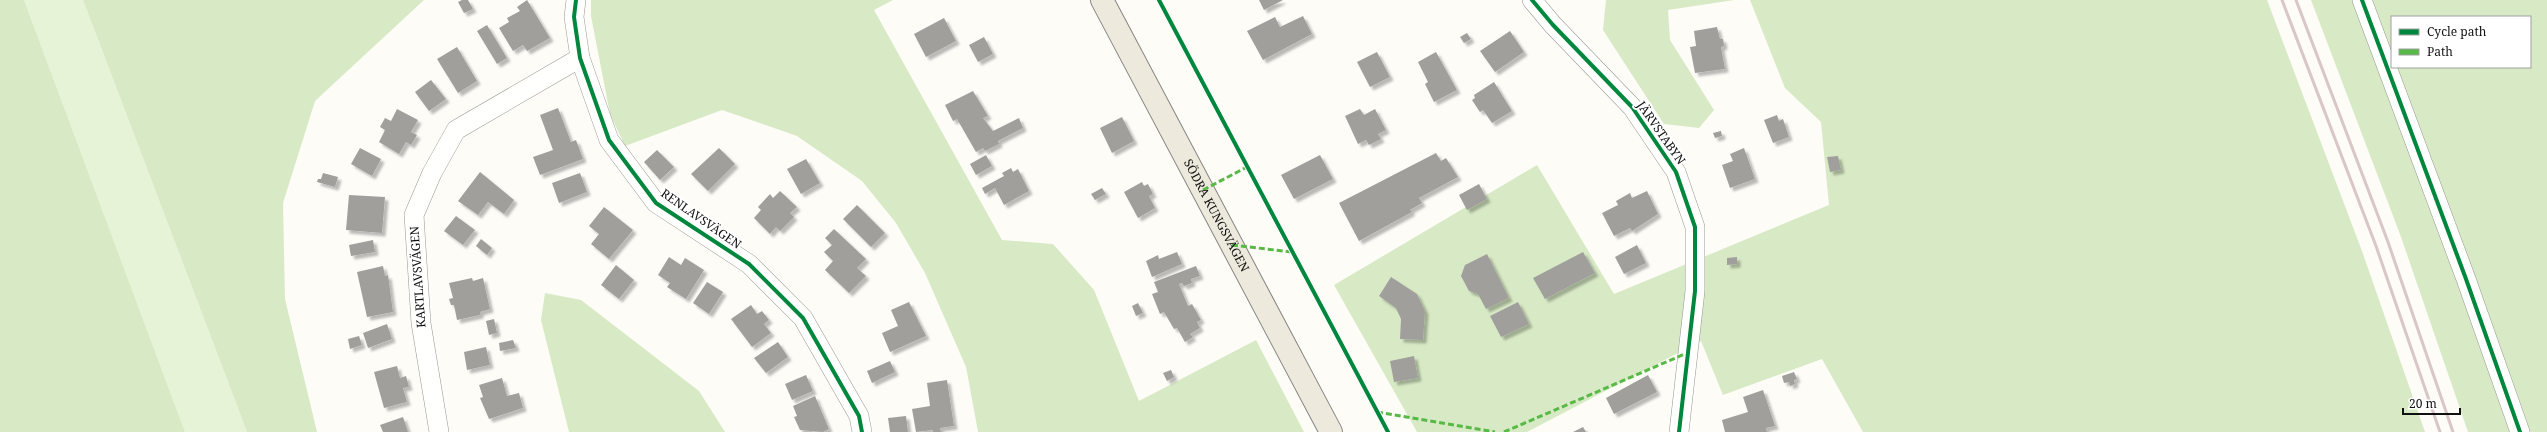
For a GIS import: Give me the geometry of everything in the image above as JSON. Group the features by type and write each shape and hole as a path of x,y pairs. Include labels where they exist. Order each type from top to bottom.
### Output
{"main road":[{"name":"SÖDRA KUNGSVÄGEN","path":"1102,0 1331,432"}],"street":[{"name":"RENLAVSVÄGEN","path":"576,0 574,17 580,58 609,140 656,203 749,264 803,318 859,416 862,432"},
{"name":"JÄRVSTABYN","path":"1532,0 1552,25 1632,107 1676,172 1695,227 1695,291 1679,432"},
{"path":"2362,0 2466,280 2520,432"},
{"name":"KARTLAVSVÄGEN","path":"439,432 421,323 414,216 432,173 456,130 580,58"}],"green space":[{"path":"0,0 24,0 185,432 0,432"},
{"path":"24,0 83,0 247,432 185,432"},
{"path":"83,0 424,0 315,101 283,203 285,299 317,432 247,432"},
{"path":"591,0 893,0 874,10 1002,240 1053,244 1094,290 1139,401 1256,340 1304,432 978,432 966,367 925,273 896,223 862,181 797,136 722,110 625,146 610,114 591,16"},
{"path":"1606,0 1734,0 1668,10 1670,40 1714,110 1699,128 1664,124 1603,30"},
{"path":"1750,0 2267,0 2362,251 2425,432 1863,432 1822,359 1723,395 1701,341 1527,432 1417,432 1334,285 1537,165 1614,294 1829,205 1821,122 1785,88"},
{"path":"2311,0 2547,0 2547,432 2468,432 2401,237"},
{"path":"545,293 581,300 699,391 725,432 569,432 541,320"}],"building":[{"path":"468,0 473,9 464,13 458,2"},
{"path":"527,0 550,38 527,51 523,45 513,51 499,28 509,22 507,18 520,11 517,7"},
{"path":"1259,0 1283,0 1264,10"},
{"path":"1303,16 1312,34 1263,60 1247,31 1275,17 1280,27"},
{"path":"944,18 956,41 926,57 914,34"},
{"path":"487,25 507,58 497,64 477,31"},
{"path":"1717,27 1720,39 1723,39 1724,46 1721,47 1725,69 1695,73 1690,47 1696,46 1694,31"},
{"path":"1510,31 1524,52 1495,72 1480,51"},
{"path":"1467,33 1471,39 1464,43 1460,37"},
{"path":"984,37 993,54 978,62 969,45"},
{"path":"457,47 477,81 458,93 437,59"},
{"path":"1377,52 1390,77 1370,87 1357,62"},
{"path":"1436,52 1457,90 1434,102 1425,84 1428,82 1418,62"},
{"path":"431,80 446,99 429,111 415,92"},
{"path":"1494,82 1512,111 1492,123 1483,110 1480,112 1472,100 1475,98 1474,95"},
{"path":"973,91 988,116 983,118 993,131 1019,118 1023,128 998,141 999,144 985,151 983,148 976,152 957,119 953,121 945,105"},
{"path":"558,108 571,142 576,140 583,159 540,175 533,157 553,150 540,115"},
{"path":"397,109 418,120 411,132 417,135 411,145 406,142 399,154 379,142 385,130 380,127 385,118 391,121"},
{"path":"1360,109 1364,115 1375,109 1386,130 1378,134 1381,139 1369,145 1366,140 1358,144 1345,116"},
{"path":"1777,115 1779,121 1783,119 1789,137 1773,143 1764,120"},
{"path":"1122,117 1134,141 1112,153 1100,128"},
{"path":"1721,131 1722,136 1715,138 1713,133"},
{"path":"360,148 381,159 372,176 351,164"},
{"path":"719,148 735,164 708,191 691,174"},
{"path":"1744,148 1755,179 1730,188 1722,165 1733,161 1730,154"},
{"path":"657,150 674,167 660,180 644,162"},
{"path":"1436,153 1441,161 1446,158 1458,177 1419,198 1422,203 1410,210 1412,212 1359,241 1339,203"},
{"path":"986,155 992,166 976,175 970,164"},
{"path":"1320,155 1333,179 1294,199 1281,175"},
{"path":"1838,156 1841,170 1830,172 1827,157"},
{"path":"806,159 820,183 801,194 787,169"},
{"path":"1011,168 1013,172 1018,169 1029,191 1004,205 995,188 985,194 982,188 1004,176 1002,173"},
{"path":"480,172 514,200 504,214 488,202 478,215 458,201"},
{"path":"323,173 338,177 335,187 317,182 318,179 321,179"},
{"path":"580,173 587,192 559,203 552,183"},
{"path":"1142,182 1144,186 1148,184 1153,194 1149,196 1155,208 1138,218 1124,192"},
{"path":"1479,184 1487,199 1467,210 1459,195"},
{"path":"1102,188 1106,194 1095,200 1091,194"},
{"path":"780,191 797,207 790,213 794,217 780,231 776,227 770,234 754,218 761,210 758,207 770,194 773,198"},
{"path":"1647,191 1658,214 1632,231 1630,228 1614,236 1602,213 1618,205 1616,201 1630,193 1632,198"},
{"path":"349,195 385,197 382,233 346,230"},
{"path":"857,205 885,233 871,247 843,219"},
{"path":"604,207 633,230 609,259 591,244 599,234 589,226"},
{"path":"456,216 475,230 463,245 444,231"},
{"path":"834,229 866,259 857,268 866,276 849,293 825,270 833,261 824,252 832,245 825,238"},
{"path":"481,239 492,248 487,255 476,246"},
{"path":"373,240 375,252 351,256 349,245"},
{"path":"1637,245 1646,263 1624,274 1615,257"},
{"path":"1177,252 1182,264 1152,277 1146,261 1158,255 1159,259"},
{"path":"1583,252 1595,273 1545,299 1533,278"},
{"path":"1487,254 1509,298 1486,309 1478,294 1469,291 1461,276 1465,265"},
{"path":"669,257 681,265 685,258 704,270 686,299 667,287 670,283 658,275"},
{"path":"1737,257 1737,264 1727,265 1727,258"},
{"path":"616,265 634,280 619,299 601,285"},
{"path":"383,266 385,276 388,275 393,312 367,317 357,272"},
{"path":"1196,266 1200,276 1191,279 1192,283 1184,286 1182,283 1179,284 1188,306 1192,304 1201,320 1197,322 1200,328 1190,334 1193,337 1185,342 1177,328 1174,329 1164,312 1160,314 1152,294 1158,292 1154,282"},
{"path":"1391,277 1417,294 1425,311 1423,340 1400,339 1401,319 1396,308 1379,296"},
{"path":"472,278 473,281 483,278 490,309 480,312 480,315 457,320 454,305 451,305 449,299 453,298 449,283"},
{"path":"707,282 723,292 709,314 693,303"},
{"path":"909,302 926,336 890,352 882,333 898,326 891,310"},
{"path":"1518,302 1529,324 1501,337 1490,316"},
{"path":"1138,303 1143,313 1136,316 1132,306"},
{"path":"751,305 757,314 762,311 769,320 764,324 771,333 752,347 731,319"},
{"path":"494,319 497,333 489,335 486,321"},
{"path":"387,324 392,339 368,348 363,333"},
{"path":"359,336 362,345 350,349 348,339"},
{"path":"513,340 516,348 500,351 499,343"},
{"path":"778,342 788,357 766,373 754,358"},
{"path":"486,347 490,365 467,370 464,352"},
{"path":"1414,356 1418,378 1394,382 1390,361"},
{"path":"890,361 895,372 872,383 867,371"},
{"path":"397,366 400,378 406,376 409,387 403,388 407,402 384,408 374,372"},
{"path":"1171,370 1174,377 1167,381 1163,373"},
{"path":"1794,372 1797,379 1794,380 1795,384 1790,386 1789,382 1784,383 1782,376"},
{"path":"806,375 813,391 792,400 785,384"},
{"path":"1648,375 1657,392 1614,414 1606,398"},
{"path":"502,378 507,396 519,393 523,408 489,419 480,398 483,397 479,385"},
{"path":"947,380 954,426 940,428 941,432 933,432 933,430 916,432 912,409 930,406 927,383"},
{"path":"1763,390 1775,426 1766,428 1767,432 1725,432 1722,420 1748,412 1743,397"},
{"path":"815,396 829,429 823,432 800,430 794,417 797,416 793,406"},
{"path":"906,416 908,432 890,432 888,418"},
{"path":"403,417 408,432 383,432 380,425"},
{"path":"1583,427 1586,432 1573,432"}],"railway":[{"path":"2282,0 2376,246 2440,432"},
{"path":"2296,0 2388,242 2453,432"}],"marked path":[{"path":"1203,190 1247,167"},
{"path":"1232,245 1292,252"},
{"path":"1504,432 1687,353"},
{"path":"1377,412 1495,432"}],"cycle path":[{"path":"576,0 574,17 580,58 609,140 656,203 749,264 803,318 859,416 862,432"},
{"path":"1159,0 1388,432"},
{"path":"1532,0 1553,25 1632,107 1676,172 1695,227 1695,291 1679,432"},
{"path":"2362,0 2466,279 2520,432"}]}
